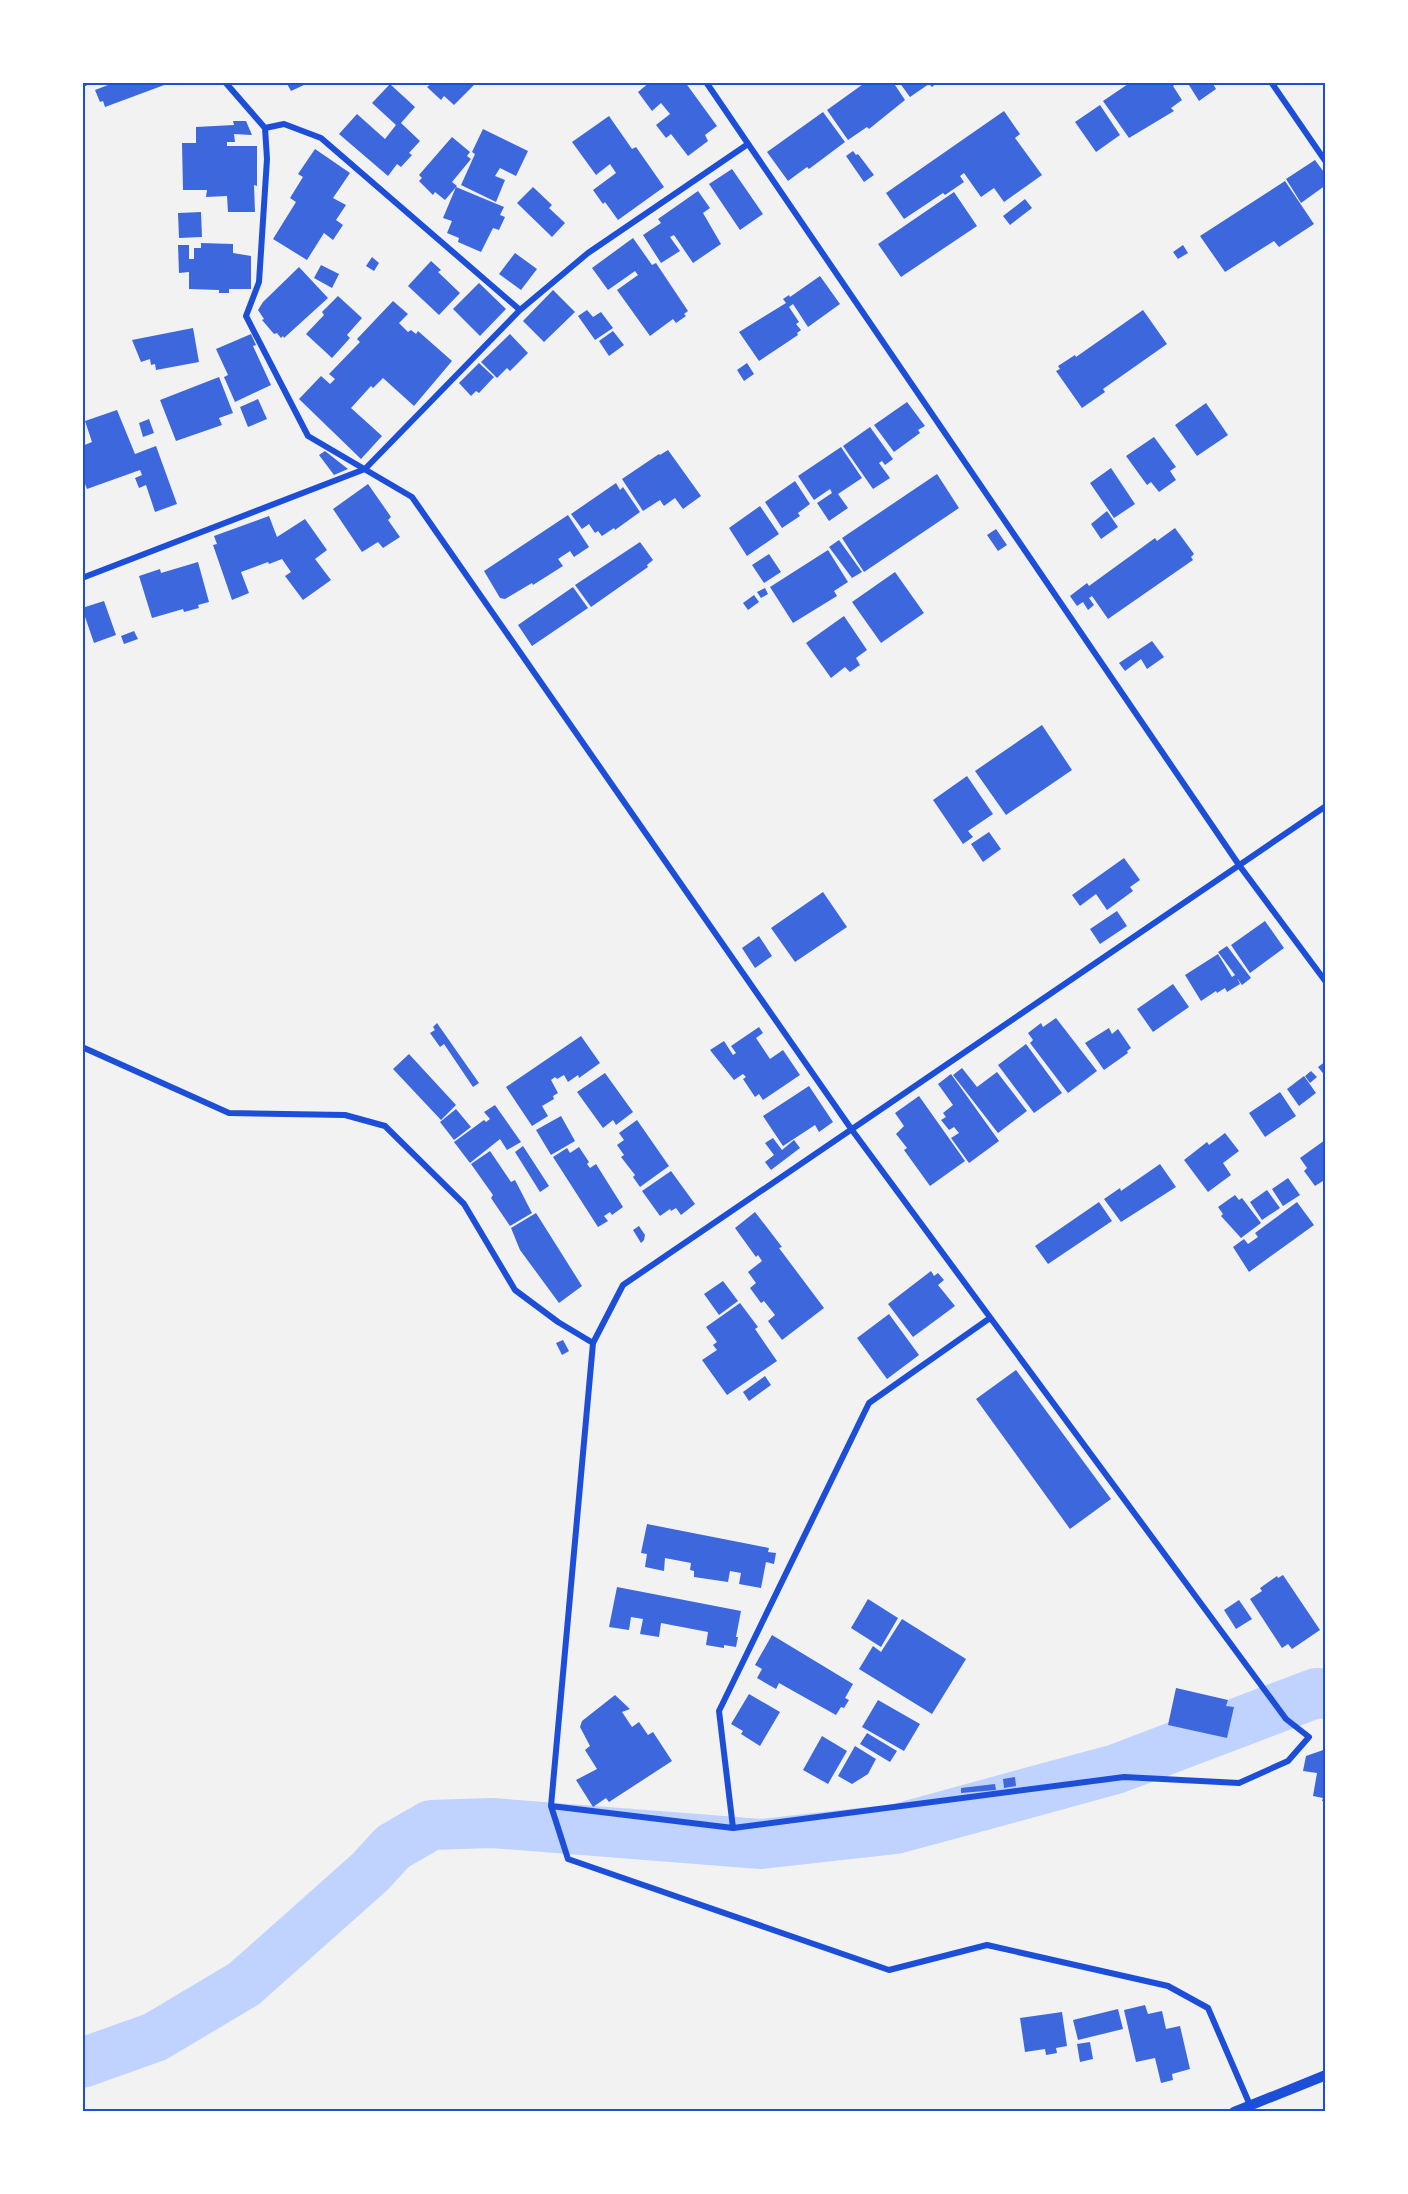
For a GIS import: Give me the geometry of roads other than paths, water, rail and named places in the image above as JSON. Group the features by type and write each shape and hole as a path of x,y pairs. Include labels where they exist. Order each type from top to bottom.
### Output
{"street":[{"path":"82,84 87,82"},
{"path":"225,82 265,128 267,159 259,282 246,316 308,436 412,497 852,1130 1286,1719 1309,1737 1288,1761 1239,1783 1124,1777 733,1828 551,1806"},
{"path":"706,82 1239,865 1326,982"},
{"path":"1271,82 1326,162"},
{"path":"265,128 284,124 321,138 520,310"},
{"path":"82,578 365,469 520,310 588,253 748,144"},
{"path":"1252,2109 1208,2008 1168,1986 987,1945 889,1970 568,1859 551,1806 592,1343 623,1285 1326,806"},
{"path":"82,1047 229,1113 345,1115 385,1126 464,1204 515,1290 558,1322 592,1343"},
{"path":"733,1828 719,1711 869,1402 990,1318"},
{"path":"1234,2112 1252,2109 1326,2075"}],"waterway":[{"path":"82,2063 155,2037 244,1984 370,1872 393,1847 431,1825 492,1823 761,1844 896,1829 1116,1769 1316,1693 1326,1694"}]}
